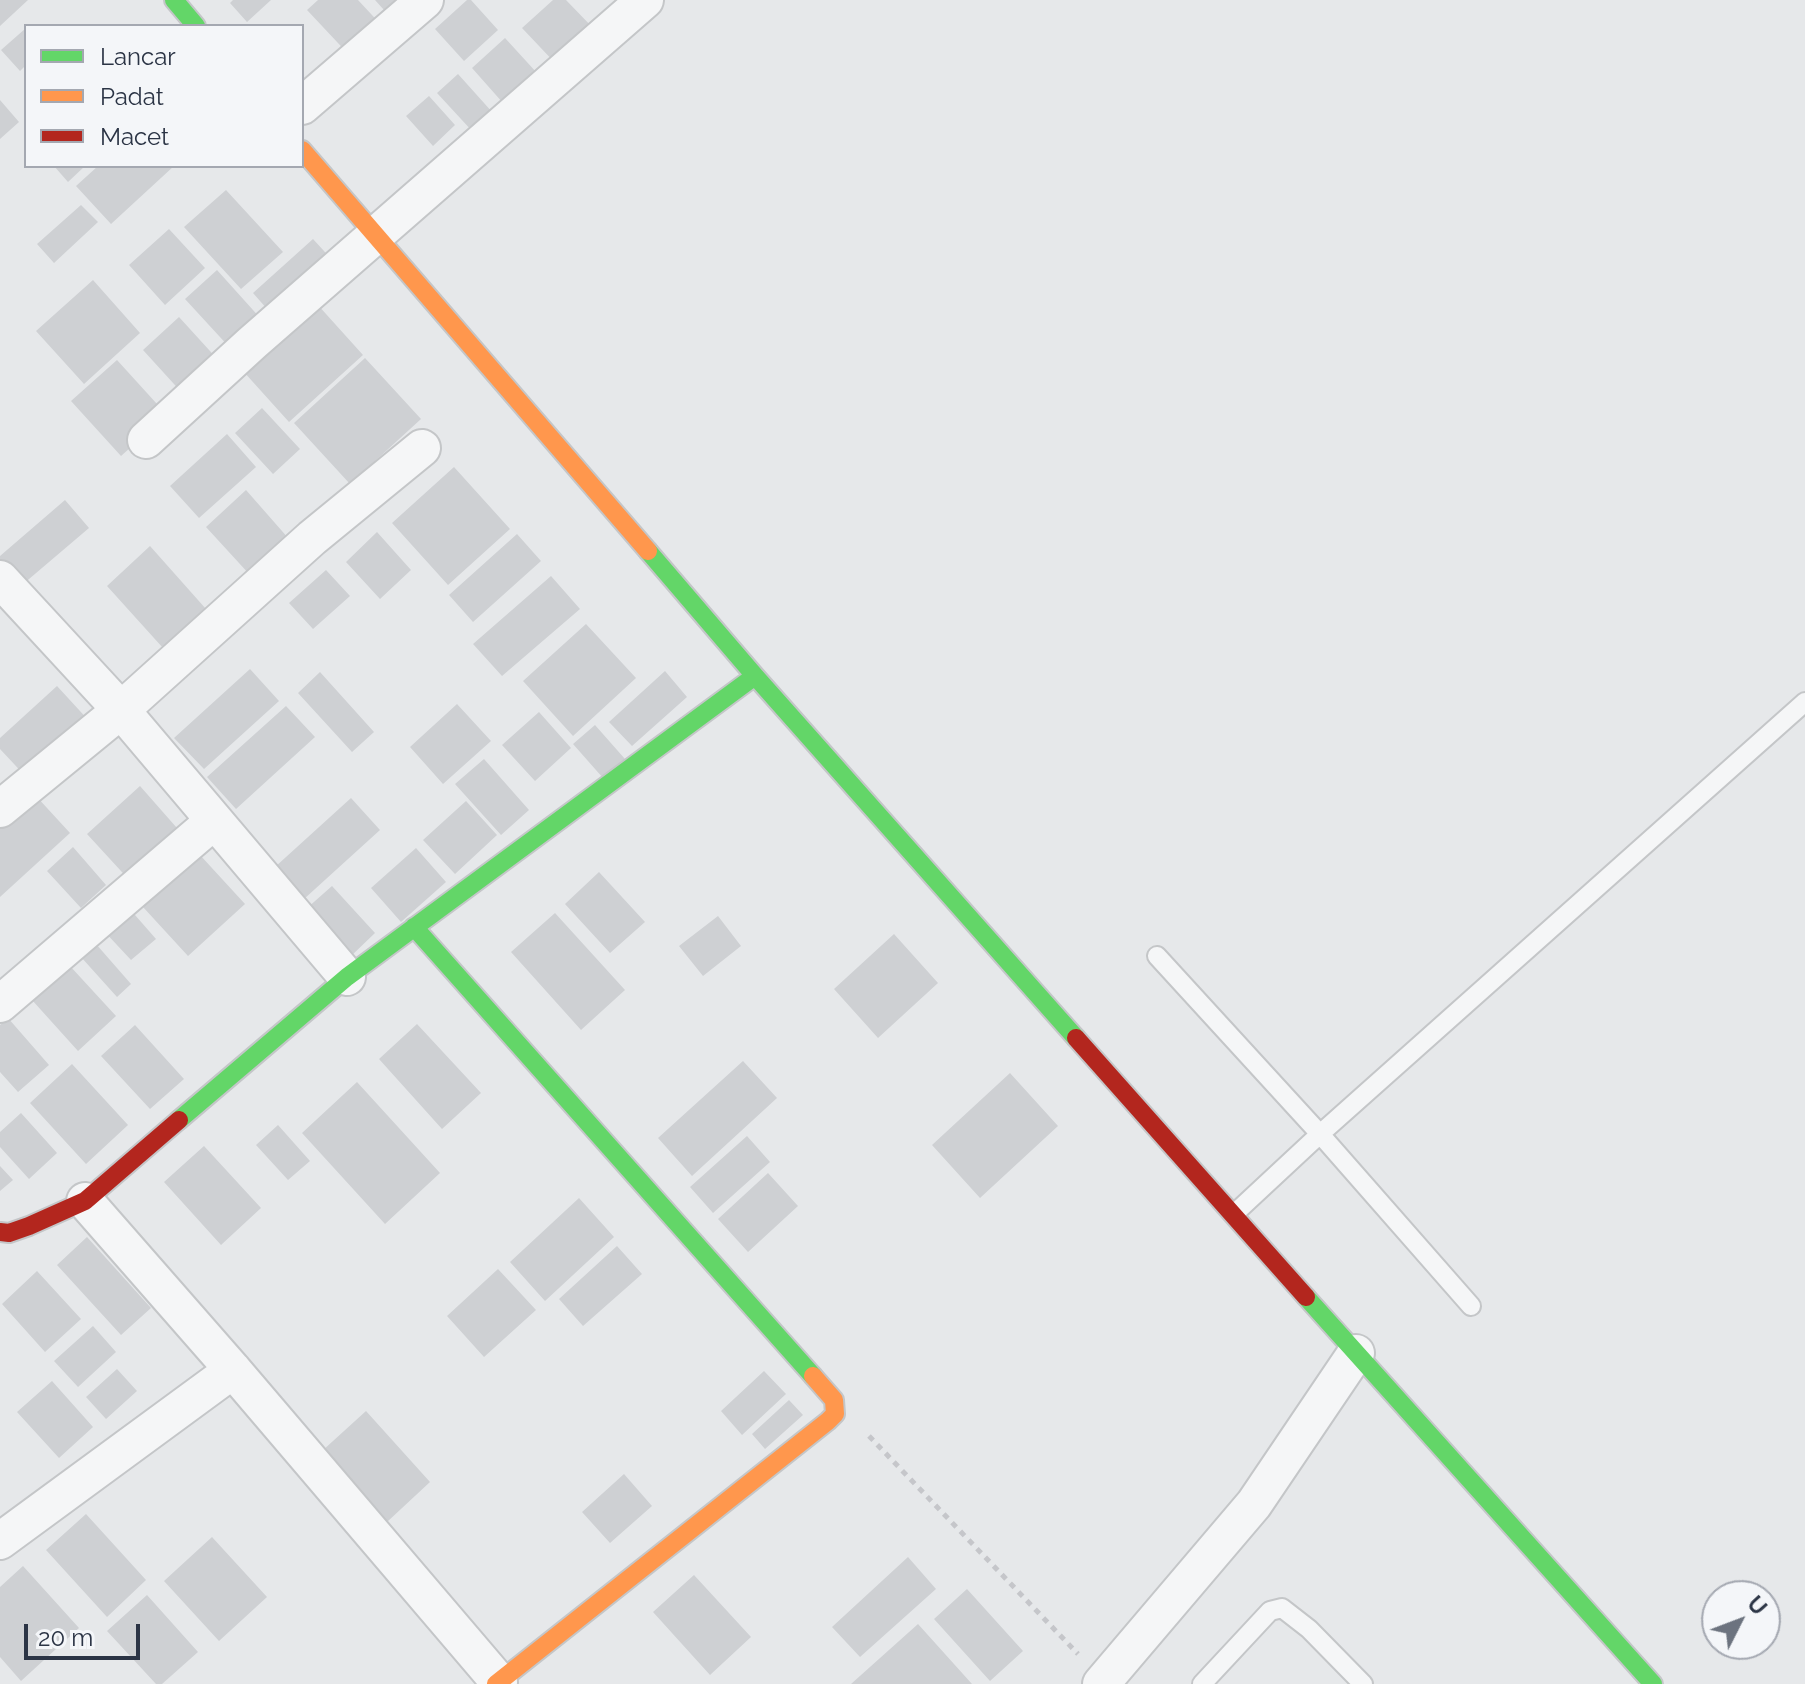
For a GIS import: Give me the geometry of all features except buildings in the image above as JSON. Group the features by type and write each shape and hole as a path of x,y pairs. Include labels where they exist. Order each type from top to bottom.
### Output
{"street":[{"path":"174,0 194,24"},
{"path":"304,104 425,0"},
{"path":"146,440 252,343 645,0"},
{"path":"304,152 755,676 1653,1684"},
{"path":"0,809 121,710 312,538 422,448"},
{"path":"0,579 121,710 347,977"},
{"path":"0,1232 9,1233 29,1226 85,1201 347,977 755,676"},
{"path":"0,1004 214,821"},
{"path":"85,1201 233,1370 498,1683 828,1421 835,1414 834,1400 414,927"},
{"path":"1103,1682 1254,1504 1356,1353"},
{"path":"0,1541 233,1370"}],"lane":[{"path":"1234,1214 1805,702"},
{"path":"1157,956 1320,1134 1471,1306"},
{"path":"1202,1684 1270,1611 1282,1608 1309,1629 1363,1684"}],"path":[{"path":"834,1400 1103,1682"}],"traffic: fast":[{"path":"174,0 194,24"},
{"path":"648,551 1076,1038"},
{"path":"179,1120 347,977 755,676"},
{"path":"414,927 813,1376"},
{"path":"1306,1297 1653,1684"}],"traffic: slow":[{"path":"304,152 648,551"},
{"path":"496,1684 828,1421 835,1414 834,1400 813,1376"}],"traffic: jam":[{"path":"1076,1038 1306,1297"},
{"path":"0,1232 9,1233 29,1226 85,1201 179,1120"}]}
